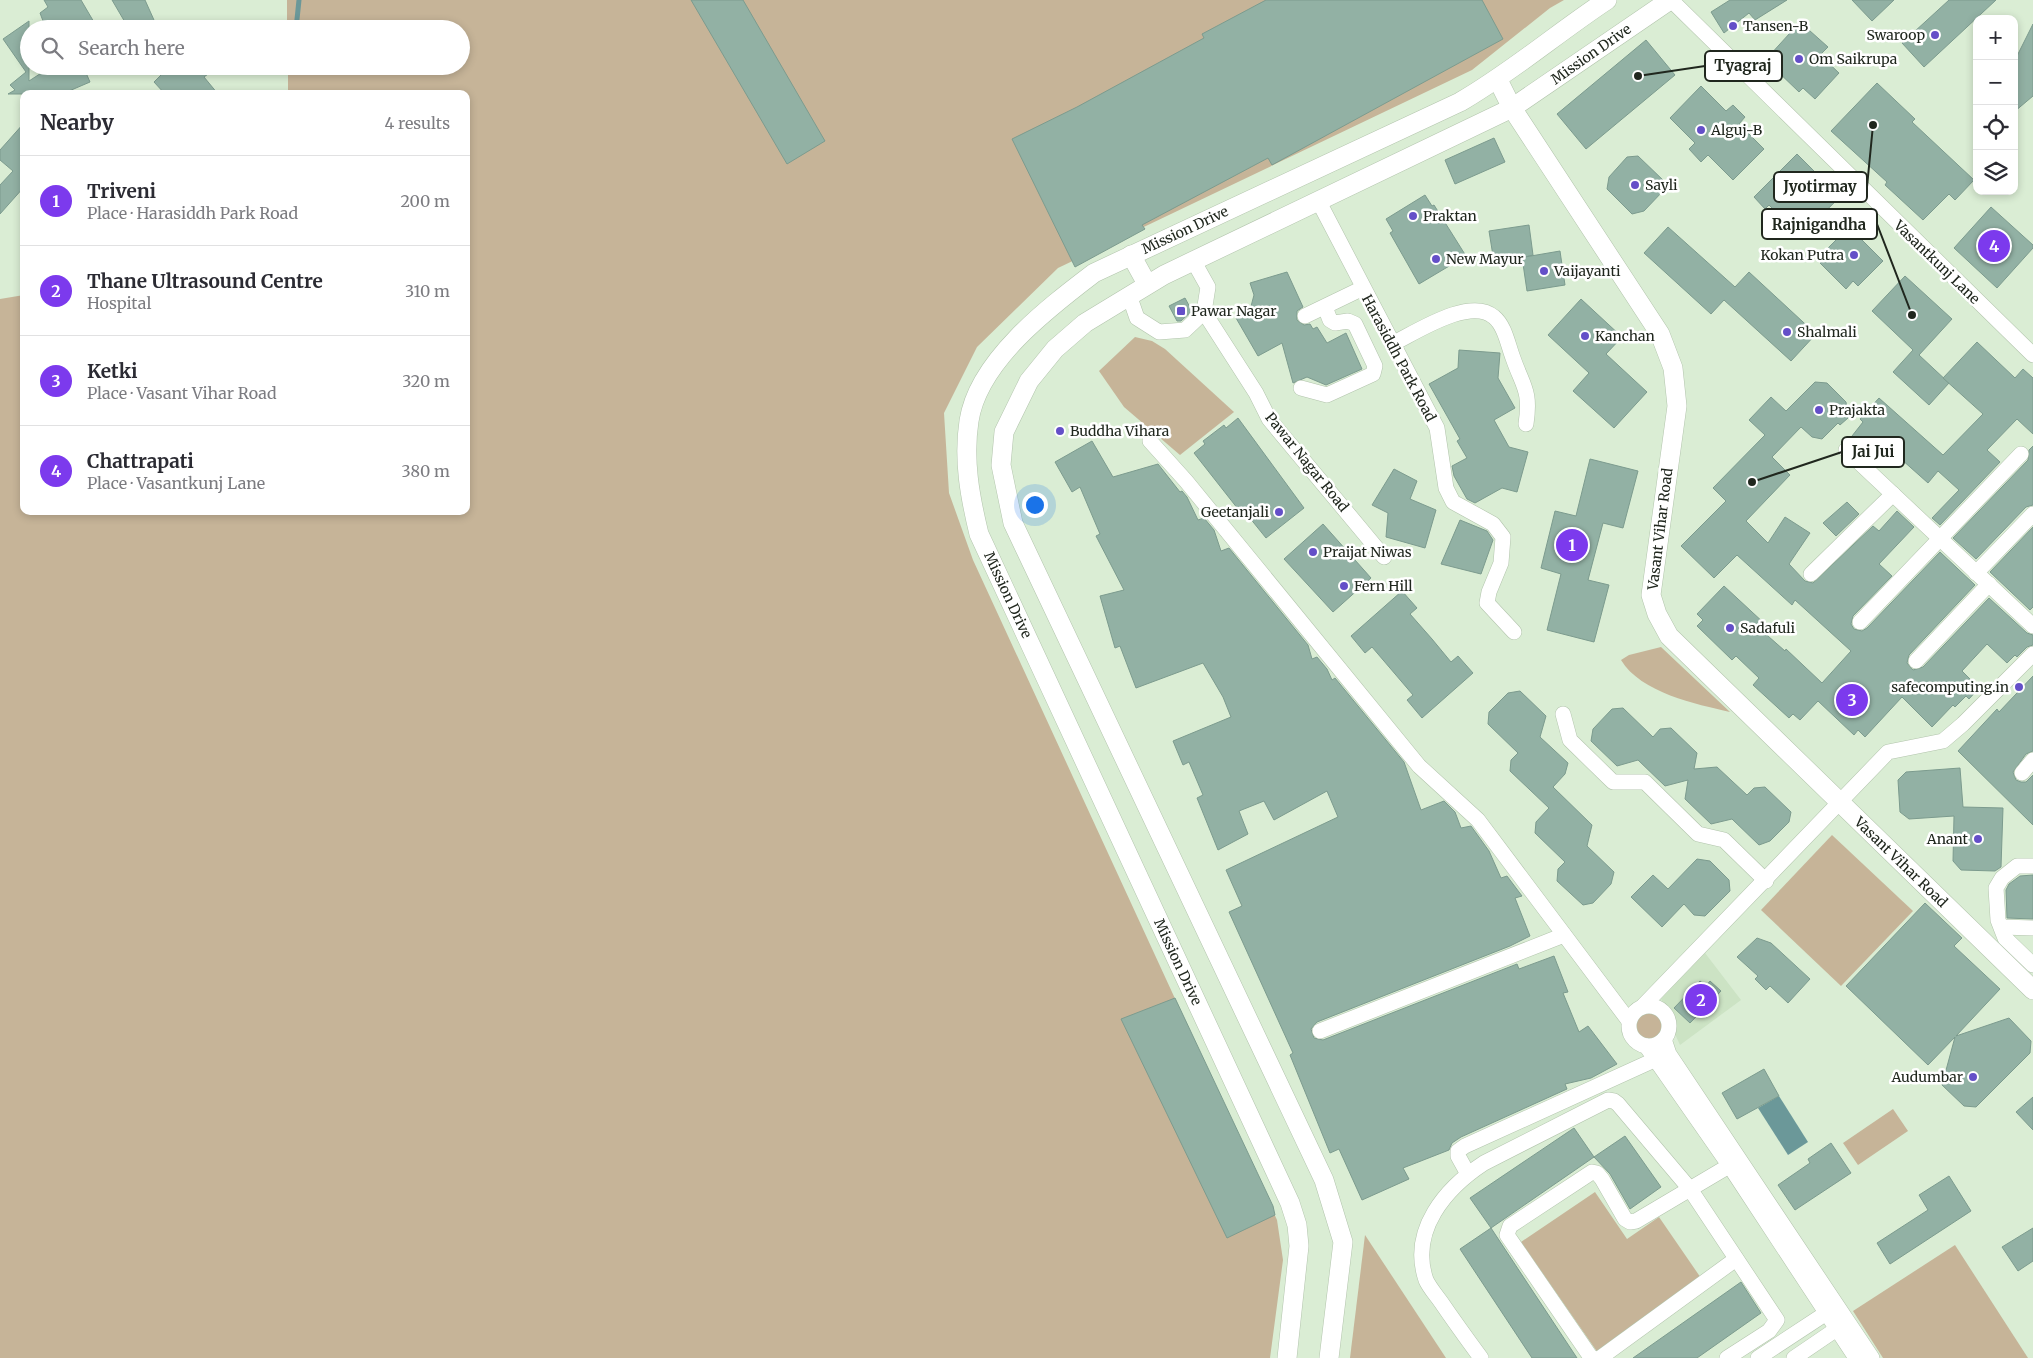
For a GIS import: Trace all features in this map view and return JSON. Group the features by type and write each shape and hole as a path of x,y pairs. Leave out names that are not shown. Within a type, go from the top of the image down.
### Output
{"street":[{"name":"Mission Drive","path":"1287,1358 1299,1246 1297,1225 1290,1203 980,534 969,493 966,452 969,420 979,388 1002,356 1059,299 1094,273 1131,254 1460,102 1498,80 1578,19 1607,0"},
{"name":"Mission Drive","path":"1330,1358 1344,1242 1324,1180 1013,524 1005,494 1001,464 1004,432 1029,381 1055,349 1085,323 1147,284 1512,108 1670,0"},
{"name":"Vasantkunj Lane","path":"1670,0 2033,354"},
{"path":"1498,80 1512,108"},
{"name":"Vasant Vihar Road","path":"1512,108 1660,334 1673,368 1676,406 1651,595 1657,614 1669,636 1838,802 2031,985"},
{"name":"Harasiddh Park Road","path":"1319,202 1437,428 1446,488 1453,502 1492,524 1503,537 1501,563 1489,592 1487,603 1514,632"},
{"path":"1131,254 1147,284"},
{"path":"1129,295 1137,318 1159,332 1185,330 1204,312 1208,287 1194,262"},
{"path":"1305,316 1363,288"},
{"path":"1301,388 1328,395 1372,374 1375,366 1355,324 1348,321 1335,323 1330,320 1326,306"},
{"path":"1392,344 1454,313 1481,310 1494,317 1504,333 1513,360 1524,382 1529,404 1526,424"},
{"name":"Pawar Nagar Road","path":"1204,312 1256,393 1269,419 1384,557"},
{"path":"1150,441 1186,481 1419,766 1478,820 1630,1021"},
{"path":"1846,450 1976,573 2030,618"},
{"path":"1860,622 2021,454"},
{"path":"1811,574 1893,494"},
{"path":"1976,573 2033,514"},
{"path":"1916,661 1989,584"},
{"path":"1856,1358 1842,1325 1832,1309 1662,1051 1634,1040 1629,1028 1630,1021 1636,1010 1642,1007 1766,881 1838,802 1888,752 1943,741 1963,724 2033,654"},
{"path":"1563,714 1570,740 1613,782 1645,782 1698,834 1724,840 1766,881"},
{"path":"2022,773 2033,760"},
{"path":"2033,866 2016,866 2002,878 1996,888 1998,920 2006,938 2033,965"},
{"path":"2002,927 2033,928"},
{"path":"1320,1031 1564,935"},
{"path":"1468,1174 1458,1156 1458,1151 1465,1146 1662,1051 1669,1027 1666,1015 1655,1007 1642,1007"},
{"path":"1481,1358 1426,1281 1423,1260 1424,1240 1429,1220 1439,1202 1468,1174 1484,1163 1601,1103 1614,1101 1690,1189 1777,1320 1769,1331 1727,1358"},
{"path":"1593,1358 1508,1235 1510,1226 1592,1172 1597,1173 1602,1179 1625,1219 1630,1222 1636,1221 1734,1162"},
{"path":"1600,1358 1736,1259"},
{"path":"1761,1357 1832,1309"},
{"path":"1794,1358 1842,1325"},
{"path":"1842,1325 1872,1358"}],"shaded area":[{"path":"287,0 1564,0 1550,8 1472,70 1058,268 977,347 944,413 949,493 973,560 1277,1220 1283,1260 1270,1358 0,1358 0,299 20,296 20,515 470,515 470,90 288,90 288,75 470,75 470,20 287,20"},
{"path":"1135,337 1152,341 1165,349 1234,412 1180,455 1124,407 1099,371"},
{"path":"1661,647 1730,712 1686,701 1655,689 1630,671 1621,660 1629,655"},
{"path":"1832,835 1913,911 1841,986 1761,910"},
{"path":"1705,953 1741,1000 1680,1045 1675,1034 1672,1017 1661,999"},
{"path":"1649,1013 1658,1017 1662,1026 1658,1035 1649,1039 1640,1035 1636,1026 1640,1017"},
{"path":"1893,1109 1908,1131 1858,1165 1843,1143"},
{"path":"1595,1192 1627,1239 1659,1217 1703,1281 1598,1353 1521,1242"},
{"path":"1365,1235 1446,1358 1350,1358"},
{"path":"1955,1245 2028,1358 1883,1358 1853,1311"}],"water":[{"path":"1779,1096 1808,1142 1788,1155 1758,1108"}],"building":[{"path":"44,0 81,0 93,20 43,20 40,13 48,7"},
{"path":"112,0 145,0 154,20 124,20"},
{"path":"691,0 743,0 825,141 787,164"},
{"path":"1266,0 1482,0 1503,39 1272,165 1268,158 1142,225 1145,229 1075,267 1012,139 1077,107 1204,38 1202,34"},
{"name":"Tansen-B","path":"1730,0 1787,0 1755,20 1749,13 1724,33 1711,12"},
{"path":"1852,0 1894,0 1872,21"},
{"name":"Swaroop","path":"1949,0 1996,0 1980,15 1973,15 1973,21 1924,67 1902,43"},
{"name":"Om Saikrupa","path":"1800,22 1828,47 1820,55 1839,73 1815,99 1803,88 1799,92 1773,67 1777,63 1769,56"},
{"path":"2033,24 2033,96 2018,109 2018,60 2018,54"},
{"path":"20,27 20,63 3,39"},
{"path":"1646,40 1675,75 1586,149 1557,114"},
{"path":"22,75 29,75 29,81 38,75 87,75 90,82 71,90 20,90 20,94 8,94 15,90 10,85"},
{"path":"161,75 207,75 204,77 215,90 161,90 154,82"},
{"path":"1877,83 1915,119 1912,122 1973,181 1955,200 1949,194 1923,220 1885,185 1887,182 1831,131"},
{"path":"1701,86 1726,111 1733,105 1745,117 1739,124 1764,149 1733,180 1708,155 1701,162 1689,149 1695,143 1670,118"},
{"path":"20,128 20,192 0,214 0,185 13,171 0,160 0,150"},
{"path":"1494,138 1505,162 1455,184 1445,160"},
{"path":"1797,154 1840,197 1800,236 1769,205 1765,209 1754,197"},
{"name":"Sayli","path":"1638,156 1664,181 1663,191 1644,211 1632,214 1607,189 1609,177 1627,157"},
{"path":"1425,195 1432,206 1434,205 1466,256 1419,284 1390,233 1393,231 1386,219"},
{"path":"1991,207 2033,245 2033,248 1997,288 1954,248"},
{"path":"1529,225 1533,255 1525,257 1560,251 1565,285 1527,291 1522,257 1494,262 1489,231"},
{"path":"1668,227 1735,287 1749,272 1816,334 1791,361 1724,300 1711,314 1644,253"},
{"name":"Kokan Putra","path":"1849,227 1883,261 1858,286 1853,281 1846,289 1820,263 1826,257 1822,254"},
{"path":"1287,272 1303,307 1297,311 1297,320 1304,325 1310,324 1313,329 1317,327 1327,343 1346,333 1362,369 1326,385 1307,377 1293,383 1282,343 1258,356 1236,318 1250,310 1254,295 1250,283"},
{"path":"1905,276 1952,319 1919,355 1949,383 1929,405 1893,372 1913,350 1872,311"},
{"name":"Pawar Nagar","path":"1185,298 1192,311 1181,321 1177,321 1169,306"},
{"path":"1581,299 1622,337 1606,354 1647,392 1614,428 1573,391 1589,373 1548,335"},
{"path":"1977,342 2015,378 2023,369 2033,378 2033,434 2017,419 1987,450 2000,462 1940,525 1932,518 1959,490 1938,471 1928,483 1883,443 1873,455 1852,436 1863,422 1860,419 1879,398 1943,455 1983,414 1943,378"},
{"path":"1459,350 1500,353 1498,378 1515,408 1494,420 1509,447 1528,452 1517,492 1502,488 1475,503 1467,499 1454,476 1452,466 1467,458 1457,441 1460,439 1429,384 1458,368"},
{"path":"1815,382 1827,383 1846,402 1848,418 1840,425 1838,423 1822,439 1812,437 1801,427 1772,457 1790,475 1746,521 1768,543 1785,517 1810,533 1789,564 1805,581 1813,583 1873,526 1879,531 1897,511 1914,527 1879,564 1892,576 1853,616 1851,624 1854,629 1862,631 1867,628 1940,552 1975,585 1909,655 1907,663 1913,670 1923,667 1989,598 2027,633 2033,635 2033,645 2027,647 2017,657 2015,655 2007,663 1987,644 1962,671 1979,688 1969,699 1966,696 1955,707 1953,705 1932,727 1902,697 1865,737 1858,730 1854,735 1818,701 1800,720 1793,714 1789,718 1753,685 1759,678 1736,656 1732,660 1697,626 1703,620 1697,614 1724,586 1765,624 1760,629 1785,651 1786,649 1822,683 1851,651 1795,600 1792,605 1737,555 1714,578 1681,546 1726,501 1713,488 1765,435 1749,420 1771,397 1786,411"},
{"path":"1238,418 1304,508 1266,538 1241,507 1238,509 1194,453 1205,444 1203,441 1224,425 1226,428"},
{"path":"1092,441 1113,477 1158,464 1180,492 1182,491 1187,497 1198,520 1204,518 1214,530 1221,551 1229,548 1308,645 1312,659 1317,657 1327,669 1332,680 1335,678 1404,762 1421,810 1444,801 1455,812 1461,828 1471,826 1489,851 1501,878 1507,876 1522,896 1515,898 1530,936 1510,946 1317,1022 1311,1029 1314,1038 1323,1040 1517,964 1519,969 1554,956 1568,992 1563,993 1579,1032 1588,1026 1617,1064 1591,1078 1565,1084 1567,1089 1461,1137 1452,1143 1449,1150 1403,1168 1409,1179 1362,1200 1339,1149 1330,1153 1290,1055 1293,1053 1229,912 1242,906 1226,870 1338,817 1327,791 1274,820 1264,801 1239,811 1248,834 1218,850 1197,798 1203,795 1189,762 1183,765 1173,741 1231,717 1223,697 1203,663 1136,688 1120,646 1115,648 1100,596 1124,590 1096,536 1100,534 1080,487 1072,492 1055,462"},
{"path":"2033,446 2033,505 2026,507 1976,559 1953,538 2028,460 2029,450"},
{"path":"1590,459 1638,471 1623,528 1603,523 1588,580 1609,585 1594,642 1547,630 1561,574 1541,568 1555,511 1576,516"},
{"path":"1394,469 1417,481 1410,499 1436,510 1425,548 1386,537 1388,513 1372,505"},
{"path":"1847,502 1859,514 1836,536 1823,523"},
{"path":"1460,520 1487,531 1493,540 1481,574 1441,564"},
{"path":"1323,524 1371,578 1333,612 1284,559"},
{"path":"2033,527 2033,607 2030,610 1990,572"},
{"path":"1402,591 1417,608 1410,614 1451,662 1458,656 1473,673 1422,718 1407,700 1413,695 1372,647 1365,653 1351,636"},
{"path":"2033,676 2033,751 2026,754 2013,772 2016,780 2021,782 2026,782 2033,775 2033,825 1958,751 1997,709 1999,712"},
{"path":"1520,691 1546,716 1540,737 1568,763 1565,774 1553,787 1592,825 1587,846 1614,872 1611,884 1593,903 1583,905 1557,881 1558,869 1565,862 1535,833 1536,822 1549,808 1510,771 1511,760 1518,753 1488,724 1489,712 1508,693"},
{"path":"1623,708 1653,737 1660,729 1671,728 1697,753 1694,769 1717,767 1747,795 1754,788 1765,787 1791,812 1789,822 1770,841 1759,845 1732,819 1711,824 1685,799 1688,780 1665,786 1638,760 1617,766 1591,741 1593,729 1612,709"},
{"path":"1960,768 1963,807 2003,808 2001,867 1995,871 1961,870 1953,861 1954,816 1909,819 1900,812 1898,780 1906,772"},
{"path":"1697,859 1710,861 1729,880 1730,891 1705,916 1694,915 1684,904 1662,927 1631,897 1653,875 1668,889"},
{"path":"2033,875 2033,919 2007,918 2006,890 2009,884 2020,876"},
{"path":"1925,903 1962,938 1954,946 2000,989 1956,1036 2009,1018 2031,1041 2030,1053 1976,1107 1964,1106 1942,1085 1955,1037 1928,1065 1846,986"},
{"path":"1757,938 1771,943 1810,979 1788,1003 1770,986 1766,990 1755,979 1758,976 1737,957"},
{"path":"1700,981 1706,986 1710,981 1721,991 1690,1023 1674,1008"},
{"path":"1175,998 1273,1206 1275,1215 1227,1238 1121,1019"},
{"path":"1764,1069 1779,1096 1737,1119 1722,1093"},
{"path":"2033,1097 2033,1130 2016,1112"},
{"path":"1574,1128 1594,1157 1491,1228 1470,1198"},
{"path":"1625,1136 1661,1187 1630,1209 1610,1174 1594,1157"},
{"path":"1831,1143 1851,1173 1795,1210 1778,1185 1810,1163 1808,1159"},
{"path":"1949,1176 1971,1211 1890,1264 1877,1243 1928,1210 1919,1195"},
{"path":"1491,1228 1577,1358 1532,1358 1460,1249"},
{"path":"2033,1228 2033,1261 2018,1271 2002,1247"},
{"path":"1741,1282 1761,1313 1697,1358 1633,1358"}],"waterway":[{"path":"297,20 299,0"}],"place":[{"name":"Tansen-B","path":"1733,26"},
{"name":"Swaroop","path":"1935,35"},
{"name":"Om Saikrupa","path":"1799,59"},
{"name":"Tyagraj","path":"1638,76"},
{"name":"Jyotirmay","path":"1873,125"},
{"name":"Alguj-B","path":"1701,130"},
{"name":"Sayli","path":"1635,185"},
{"name":"Praktan","path":"1413,216"},
{"name":"Chattrapati","path":"1994,246"},
{"name":"Kokan Putra","path":"1854,255"},
{"name":"New Mayur","path":"1436,259"},
{"name":"Vaijayanti","path":"1544,271"},
{"name":"Pawar Nagar","path":"1181,311"},
{"name":"Rajnigandha","path":"1912,315"},
{"name":"Shalmali","path":"1787,332"},
{"name":"Kanchan","path":"1585,336"},
{"name":"Prajakta","path":"1819,410"},
{"name":"Buddha Vihara","path":"1060,431"},
{"name":"Jai Jui","path":"1752,482"},
{"name":"Geetanjali","path":"1279,512"},
{"name":"Triveni","path":"1572,545"},
{"name":"Praijat Niwas","path":"1313,552"},
{"name":"Fern Hill","path":"1344,586"},
{"name":"Sadafuli","path":"1730,628"},
{"name":"safecomputing.in","path":"2019,687"},
{"name":"Ketki","path":"1852,700"},
{"name":"Anant","path":"1978,839"},
{"name":"Thane Ultrasound Centre","path":"1701,1000"},
{"name":"Audumbar","path":"1973,1077"}]}
